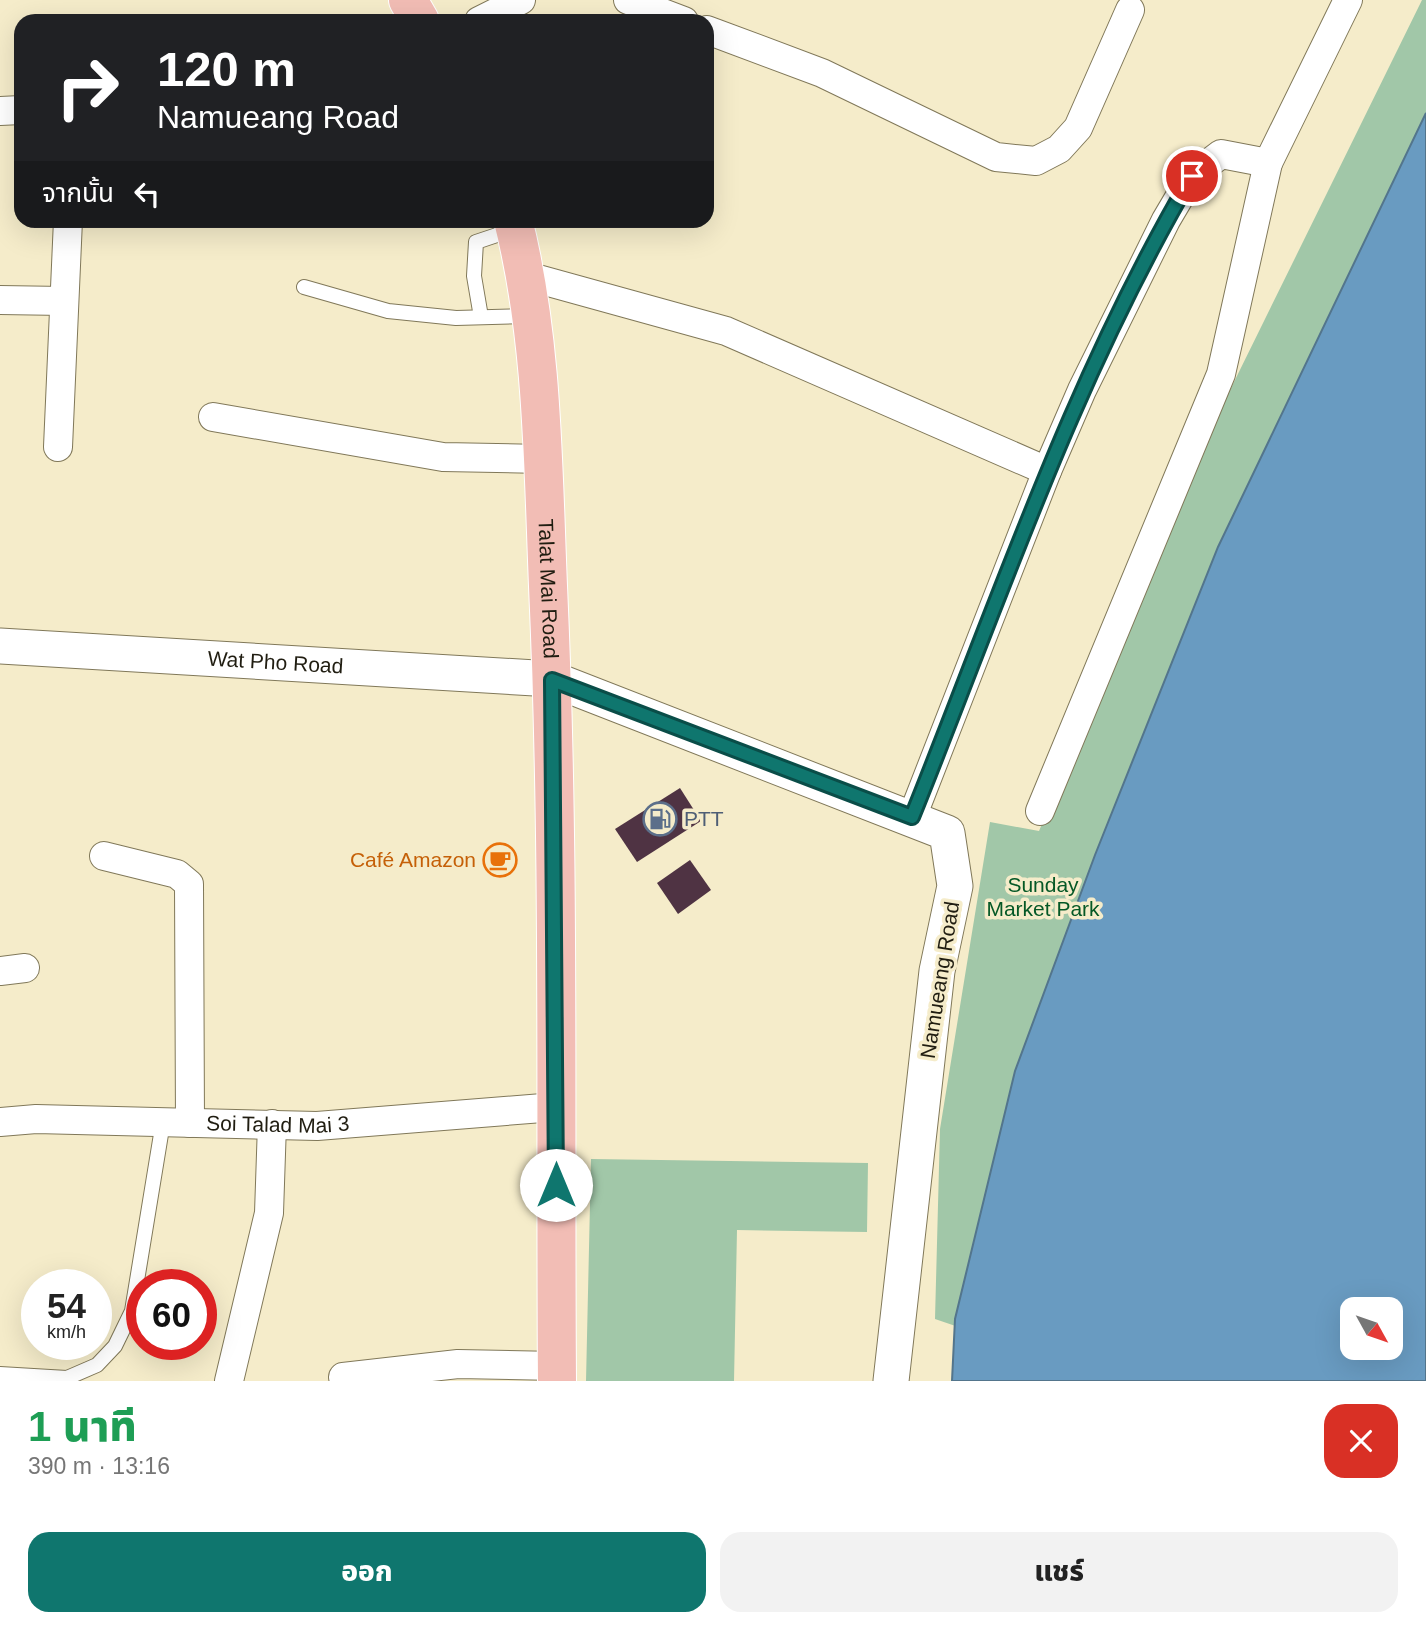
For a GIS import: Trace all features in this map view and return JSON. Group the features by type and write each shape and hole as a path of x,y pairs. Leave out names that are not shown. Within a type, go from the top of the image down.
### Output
{"main road":[{"name":"Talat Mai Road","path":"515,228 527,275 542,459 552,680 557,1373"}],"street":[{"path":"493,14 521,0"},
{"path":"628,0 665,14"},
{"path":"1040,811 1221,374 1268,163 1348,0"},
{"path":"714,33 822,73 996,157 1036,161 1059,149 1078,128 1130,10"},
{"path":"912,817 1047,471 1127,299 1192,176 1221,154 1268,163"},
{"path":"58,447 68,228"},
{"path":"527,275 726,331 1047,471"},
{"path":"0,300 64,301"},
{"path":"213,417 443,457 542,459"},
{"name":"Wat Pho Road","path":"0,646 552,680"},
{"name":"Namueang Road","path":"552,680 912,817 947,833 955,886 937,971 891,1381"},
{"path":"104,856 177,874 189,884 177,1122"},
{"name":"Soi Talad Mai 3","path":"0,1122 36,1119 317,1126 555,1107"},
{"path":"229,1381 269,1213 272,1124"},
{"path":"343,1377 458,1364 557,1373"}],"lane":[{"path":"481,317 474,276 476,242 507,228"},
{"path":"304,287 388,311 456,318 530,316"},
{"path":"0,1374 67,1378 97,1365 115,1346 132,1311 177,1122"}],"green space":[{"name":"Sunday Market Park","path":"1422,0 1426,0 1426,180 976,1333 935,1319 940,1129 990,822 1039,831 1203,445"},
{"path":"591,1159 868,1163 867,1232 737,1230 734,1381 586,1381"}],"water":[{"path":"1426,113 1426,1381 952,1381 955,1319 1015,1071 1095,855 1218,547"}],"building":[{"path":"680,788 701,821 637,862 615,829"},
{"path":"690,860 711,890 678,914 657,883"}],"place":[{"name":"PTT","path":"660,819"},
{"name":"Café Amazon","path":"500,860"}],"route":[{"path":"556,1185 552,680 912,817 1047,471 1082,390 1166,220 1192,176"}]}
